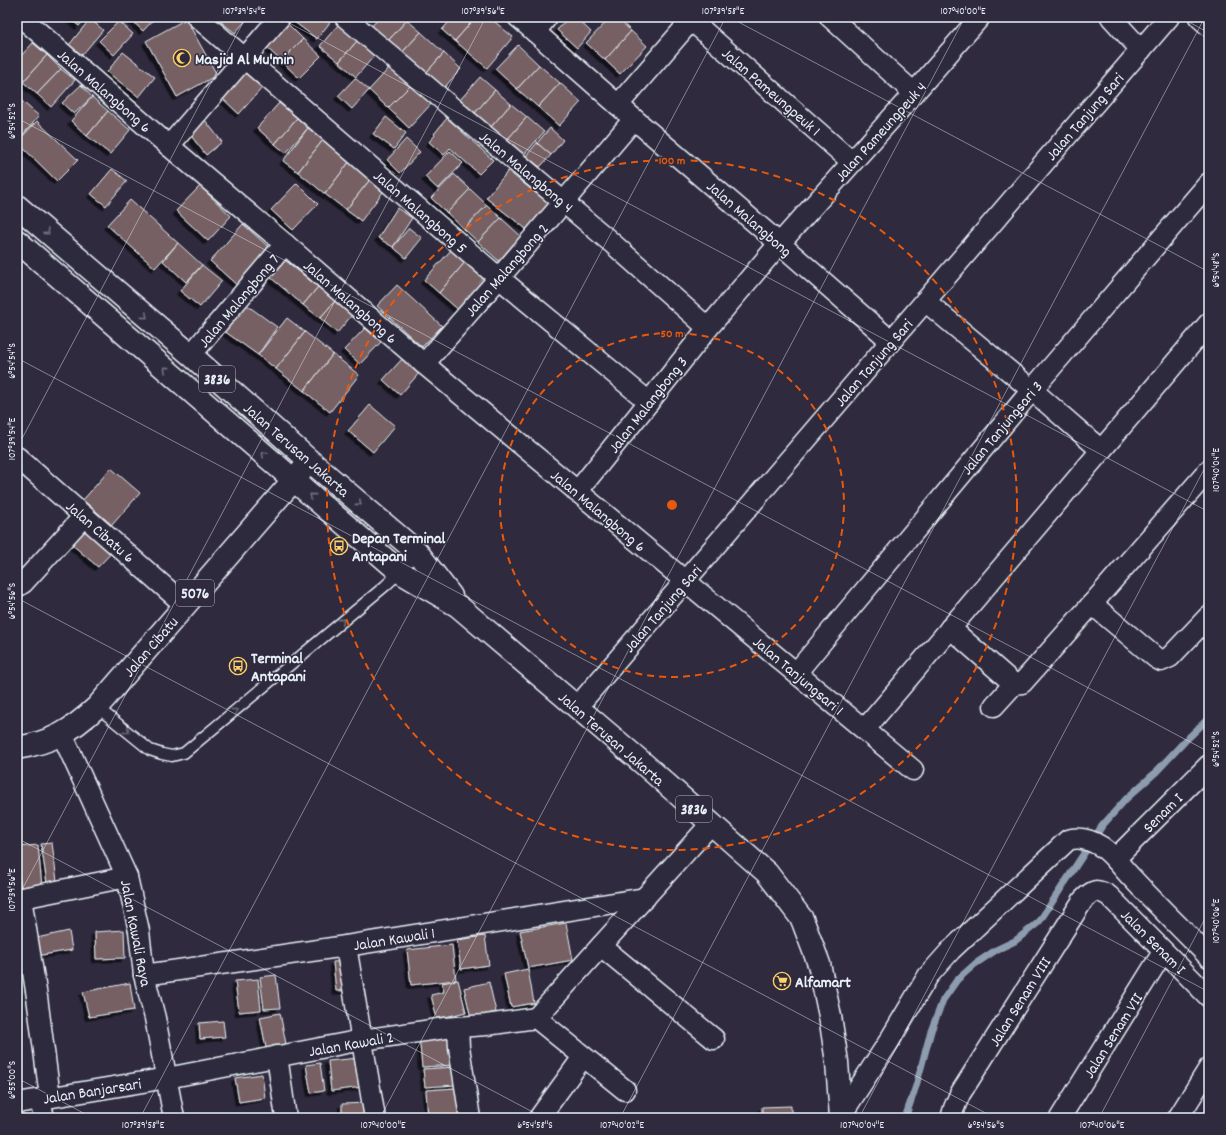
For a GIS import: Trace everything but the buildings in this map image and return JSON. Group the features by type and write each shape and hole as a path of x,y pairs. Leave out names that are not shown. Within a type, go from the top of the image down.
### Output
{"main road":[{"name":"Jalan Terusan Jakarta","path":"17,206 417,552 458,606"},
{"name":"Jalan Terusan Jakarta","path":"17,241 400,572 458,606 577,707 767,873 802,919 819,964 830,1016 837,1062 840,1117"},
{"path":"81,296 99,276"},
{"name":"Jalan Cibatu","path":"17,748 35,745 62,734 80,722 97,707 310,461"}],"street":[{"name":"Jalan Malangbong 6","path":"21,17 424,364 686,581"},
{"name":"Jalan Malangbong 5","path":"197,17 499,278 649,402"},
{"path":"169,146 280,17"},
{"name":"Jalan Malangbong 4","path":"345,17 652,278 708,328"},
{"name":"Jalan Malangbong","path":"518,17 541,24 618,105 891,341"},
{"name":"Jalan Pameungpeuk 4","path":"779,243 980,17"},
{"path":"1111,17 1141,50"},
{"name":"Jalan Tanjung Sari","path":"577,707 1169,17"},
{"path":"1199,17 1209,26"},
{"path":"618,105 693,19"},
{"name":"Jalan Pameungpeuk 1","path":"693,19 852,162"},
{"path":"836,19 914,93"},
{"name":"Jalan Malangbong 2","path":"424,364 634,119"},
{"name":"Jalan Tanjungsari 3","path":"796,673 1032,390 1209,183"},
{"name":"Jalan Malangbong 3","path":"577,492 708,328 779,243"},
{"name":"Jalan Malangbong 7","path":"191,356 285,244"},
{"path":"925,301 1032,390 1101,450"},
{"path":"865,729 1209,323"},
{"name":"Jalan Cibatu 6","path":"17,457 185,605"},
{"path":"950,628 1014,684 1022,684 1209,470"},
{"path":"17,587 23,583 84,516"},
{"name":"Jalan Tanjungsari 1","path":"686,581 913,770"},
{"path":"1092,604 1161,661 1170,657 1209,616"},
{"path":"994,706 1014,684"},
{"name":"Jalan Kawali Raya","path":"62,734 127,877 139,931 144,975 155,1018 174,1118"},
{"name":"Senam I","path":"1109,853 1209,765"},
{"path":"625,1090 536,1018 711,824"},
{"path":"840,1117 888,1043 928,976 951,950 1068,840 1083,838 1109,853 1209,957"},
{"path":"44,1118 45,1098 37,997 26,985 19,898 127,877"},
{"name":"Jalan Senam I","path":"1096,891 1102,892 1109,896 1209,997"},
{"name":"Jalan Senam VIII","path":"952,1118 954,1108 960,1094 1002,1027 1083,900 1090,893 1096,891"},
{"name":"Jalan Kawali 1","path":"144,975 346,946 645,898"},
{"path":"346,946 375,1118"},
{"path":"601,946 714,1039"},
{"name":"Jalan Senam VII","path":"1060,1118 1163,952"},
{"name":"Jalan Kawali 2","path":"167,1078 362,1040 446,1028 486,1025 536,1018"},
{"path":"458,1027 470,1118"},
{"path":"276,1056 286,1118"},
{"path":"539,1118 583,1057"},
{"path":"1178,1118 1209,1068"},
{"name":"Jalan Banjarsari","path":"17,1103 167,1078"}],"lane":[{"path":"97,707 150,750 172,756 184,753 385,586 400,572 417,552"}],"waterway":[{"path":"905,1118 916,1086 931,1031 943,1000 957,980 975,964 996,950 1015,941 1039,922 1102,826 1126,799 1155,773 1209,718"}],"place":[{"name":"Masjid Al Mu'min","path":"182,58"},
{"name":"Depan Terminal Antapani","path":"339,546"},
{"name":"Terminal Antapani","path":"238,666"},
{"name":"Alfamart","path":"782,981"}]}
